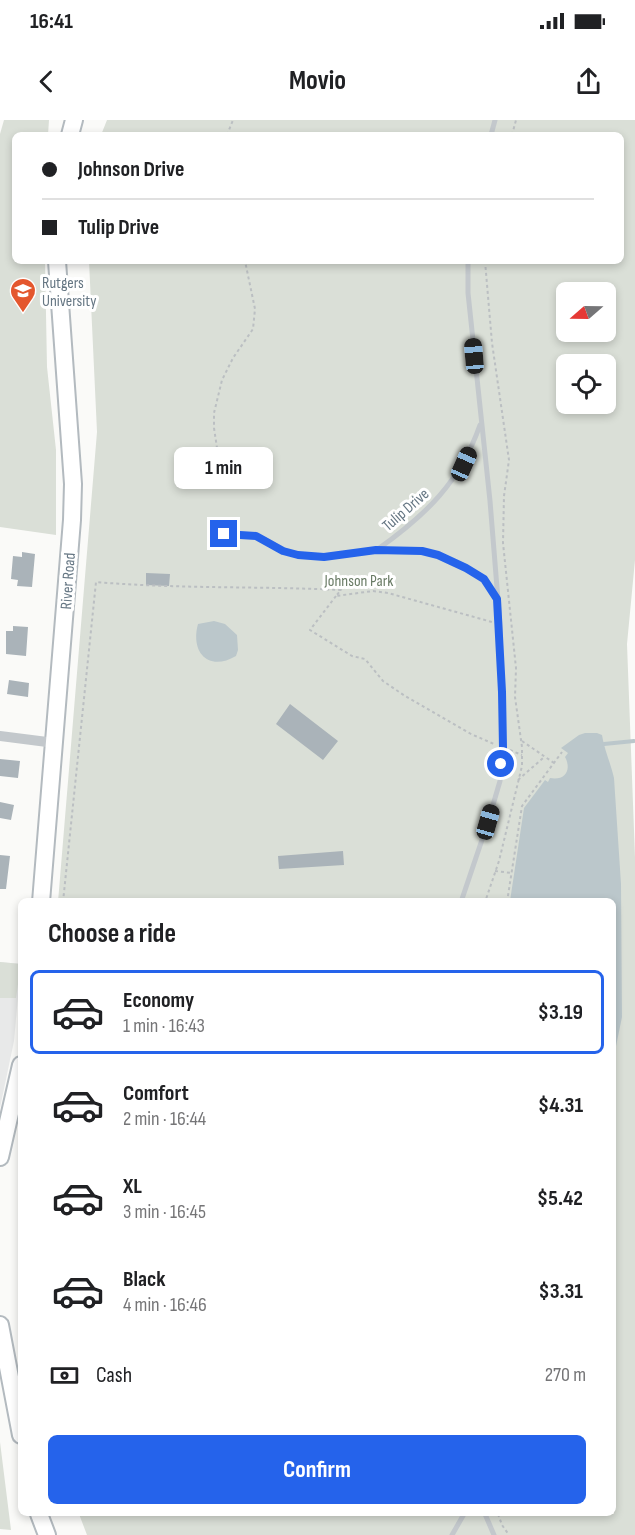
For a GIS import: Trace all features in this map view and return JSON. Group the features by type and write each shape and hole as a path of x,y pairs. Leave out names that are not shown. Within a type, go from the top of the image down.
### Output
{"street":[{"name":"River Road","path":"41,898 73,484 57,264"},
{"path":"0,736 55,742"},
{"path":"0,1156 18,1078"},
{"path":"0,1325 18,1419"},
{"path":"37,1516 39,1535"},
{"path":"38,1516 46,1535"}],"lane":[{"path":"462,898 500,781 503,748 500,625 490,501 468,293 468,264"},
{"name":"Tulip Drive","path":"376,550 404,531 447,490 464,464 481,422"},
{"name":"Tulip Drive","path":"224,534 256,536 283,551 298,555 324,557 376,550 408,550 438,555 484,579 497,599"},
{"path":"452,1535 463,1516"},
{"path":"486,1516 494,1535"}],"path":[{"path":"210,483 218,470 214,412 222,380 233,358 253,329 255,309 246,264"},
{"path":"200,483 198,468 201,459 218,451"},
{"path":"63,898 96,582 143,586 283,587 341,590 310,630 352,656 365,659 383,681 405,696 471,734 497,745"},
{"path":"336,596 373,591 388,592 511,630"},
{"path":"521,741 554,763"},
{"path":"510,750 522,755"},
{"path":"508,898 522,806 562,752"},
{"path":"518,780 543,757"},
{"path":"495,871 511,873"},
{"path":"499,1516 509,1535"}],"shaded area":[{"path":"214,621 225,624 237,635 236,656 218,662 210,661 199,651 196,634 198,624"},
{"path":"597,733 602,735 614,778 621,884 622,1017 616,1046 616,898 510,898 524,808 545,780 548,782 550,778 560,778 566,774 568,766 565,757 568,753 561,748 579,735"},
{"path":"0,962 18,964 18,997 14,1041 0,1108"}],"green space":[{"name":"Rutgers University","path":"4,120 49,120 48,132 12,132 12,264 45,264 47,367 56,450 56,535 0,527 0,134"},
{"name":"Johnson Park","path":"107,120 635,120 635,560 627,644 635,857 635,1535 87,1535 80,1516 616,1516 616,898 58,898 97,432 89,264 624,264 624,132 102,132"},
{"path":"0,962 18,964 16,998 0,998"},
{"path":"0,1442 11,1530 0,1529"}],"building":[{"path":"22,552 35,554 32,587 17,586 18,580 11,579 13,556 22,557"},
{"path":"146,573 170,574 169,586 146,585"},
{"path":"13,626 28,627 26,656 6,654 6,631 13,631"},
{"path":"9,680 29,683 28,697 7,694"},
{"path":"290,704 338,741 323,760 276,724"},
{"path":"0,759 20,761 18,778 0,776"},
{"path":"0,802 14,805 11,820 0,818"},
{"path":"343,851 344,865 279,869 278,856"},
{"path":"0,855 10,856 6,889 0,889"}],"waterway":[{"path":"604,744 634,741"}],"place":[{"name":"Rutgers University","path":"23,314"}],"route":[{"path":"224,534 256,536 283,551 298,555 324,557 376,550 422,551 438,555 484,579 497,599 502,692 501,764"}]}
